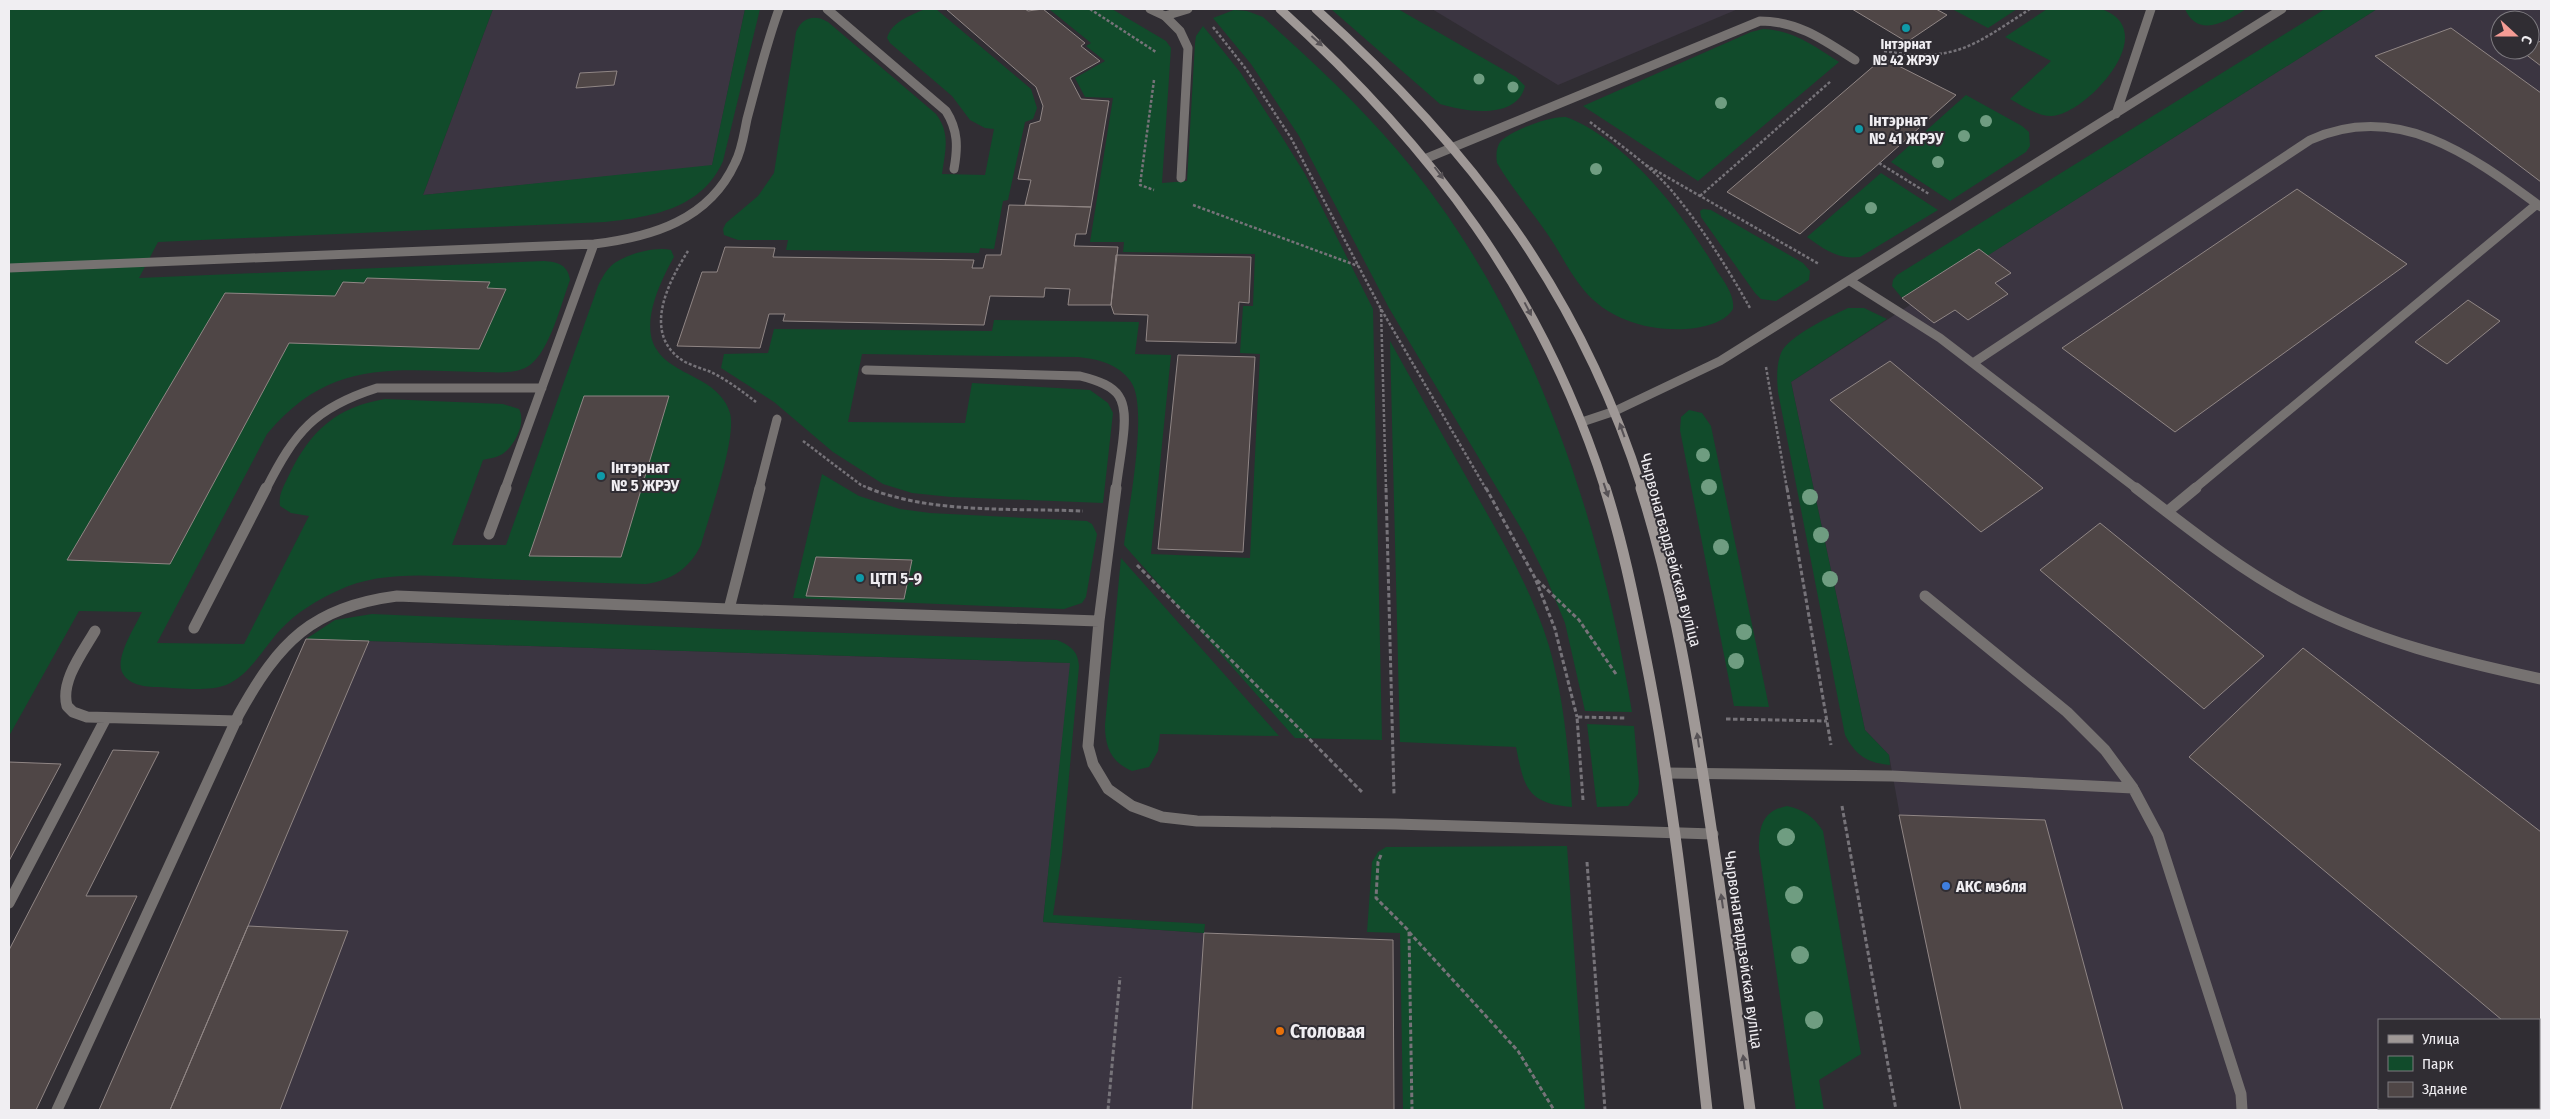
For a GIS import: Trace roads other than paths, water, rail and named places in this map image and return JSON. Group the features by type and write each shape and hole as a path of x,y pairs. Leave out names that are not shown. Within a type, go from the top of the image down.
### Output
{"main road":[{"path":"1280,9 1326,49 1427,158 1478,226 1518,291 1552,354 1582,422 1608,498 1627,568 1657,718 1676,834 1708,1110"},
{"name":"Чырвонагвардзейская вуліца","path":"1316,9 1412,102 1487,188 1525,242 1582,341 1615,411 1642,487 1682,646 1713,834 1750,1110"}],"street":[{"path":"9,268 594,244 629,241 655,234 678,224 698,212 728,179 736,162 770,33 780,9"},
{"path":"827,9 946,111 957,130 958,143 954,169"},
{"path":"1150,9 1164,16 1180,31 1188,48 1181,178"},
{"path":"1164,16 1188,9"},
{"path":"2116,114 2151,9"},
{"path":"1582,422 1615,411 1720,361 2282,9"},
{"path":"1427,158 1760,21 1775,20 1802,26 1856,60"},
{"path":"1973,363 2310,140 2340,128 2372,126 2401,129 2444,141 2477,160 2539,206 2167,512"},
{"path":"489,534 594,244"},
{"path":"1850,281 1940,338 2222,554 2306,604 2376,636 2464,663 2541,678"},
{"path":"866,370 1080,376 1098,380 1114,388 1122,400 1126,414 1099,621 1088,746 1093,764 1108,790 1132,806 1162,818 1197,821 1394,824 1713,834"},
{"path":"194,628 282,458 310,420 331,405 353,395 384,387 542,388"},
{"path":"728,609 777,419"},
{"path":"57,1110 237,720 262,674 282,648 314,621 334,610 356,602 397,596 1099,621"},
{"path":"1925,596 2067,712 2105,750 2133,788 2158,835 2173,878 2241,1094 2242,1110"},
{"path":"95,631 65,690 66,704 74,713 87,718 237,720"},
{"path":"9,903 106,718"},
{"path":"1666,774 1836,775 2133,788"}],"place":[{"name":"Інтэрнат № 42 ЖРЭУ","path":"1906,28"},
{"name":"Інтэрнат № 41 ЖРЭУ","path":"1859,129"},
{"name":"Інтэрнат № 5 ЖРЭУ","path":"601,476"},
{"name":"ЦТП 5-9","path":"860,578"},
{"name":"АКС мэбля","path":"1946,886"},
{"name":"Столовая","path":"1280,1031"}]}
